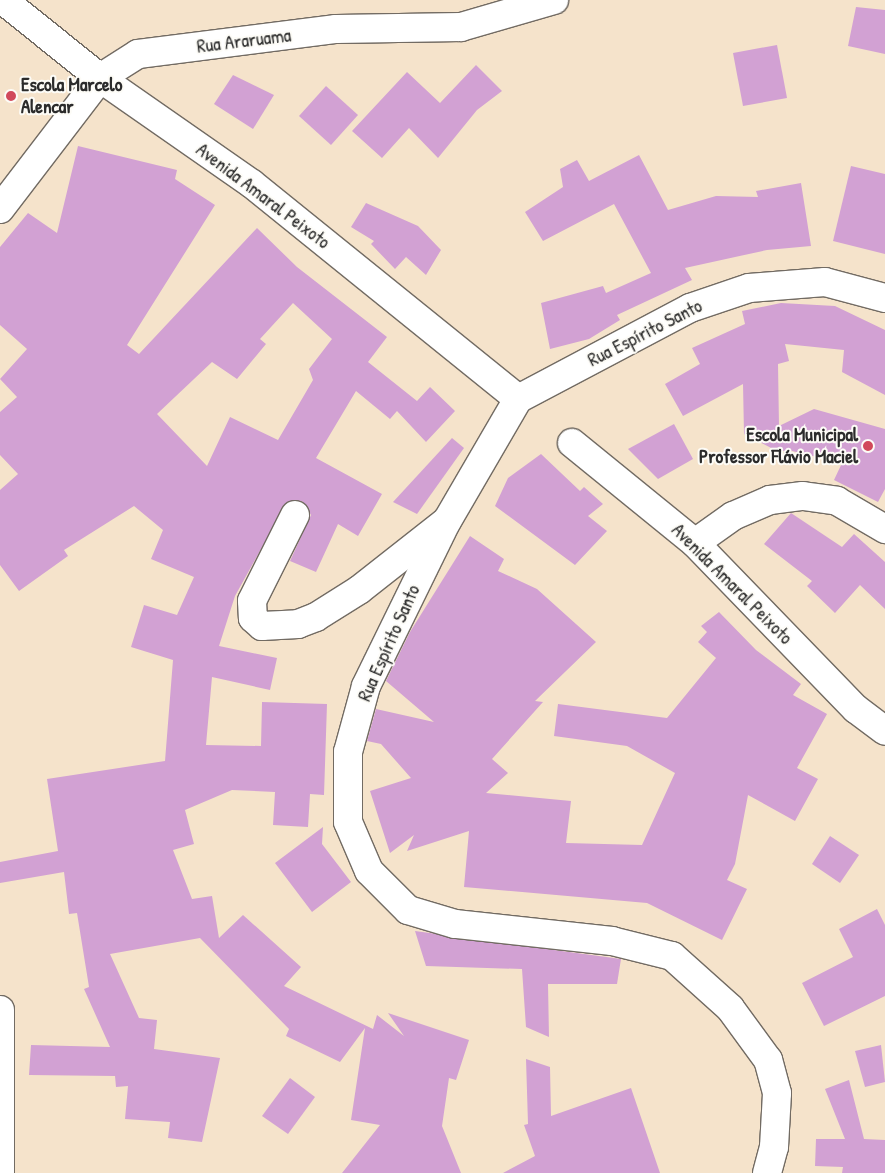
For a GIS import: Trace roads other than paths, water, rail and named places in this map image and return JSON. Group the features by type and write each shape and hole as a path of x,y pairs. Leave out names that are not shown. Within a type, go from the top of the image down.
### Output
{"street":[{"name":"Avenida Amaral Peixoto","path":"3,0 100,78 252,184 518,399"},
{"name":"Rua Araruama","path":"0,209 100,78 138,54 336,29 461,27 554,0"},
{"name":"Rua Espírito Santo","path":"767,1173 776,1122 776,1093 768,1060 730,1008 672,956 612,941 456,924 408,910 369,871 348,822 348,752 366,686 447,521 518,399 690,308 749,288 825,282 885,298"},
{"name":"Avenida Amaral Peixoto","path":"572,443 695,543 856,709 885,731"},
{"path":"695,543 733,516 770,500 802,496 836,502 885,529"},
{"path":"295,514 252,601 253,618 262,626 298,624 316,617 359,590 447,521"},
{"path":"0,1010 0,1173"}],"place":[{"name":"Escola Marcelo Alencar","path":"11,96"},
{"name":"Escola Municipal Professor Flávio Maciel","path":"868,446"}]}
